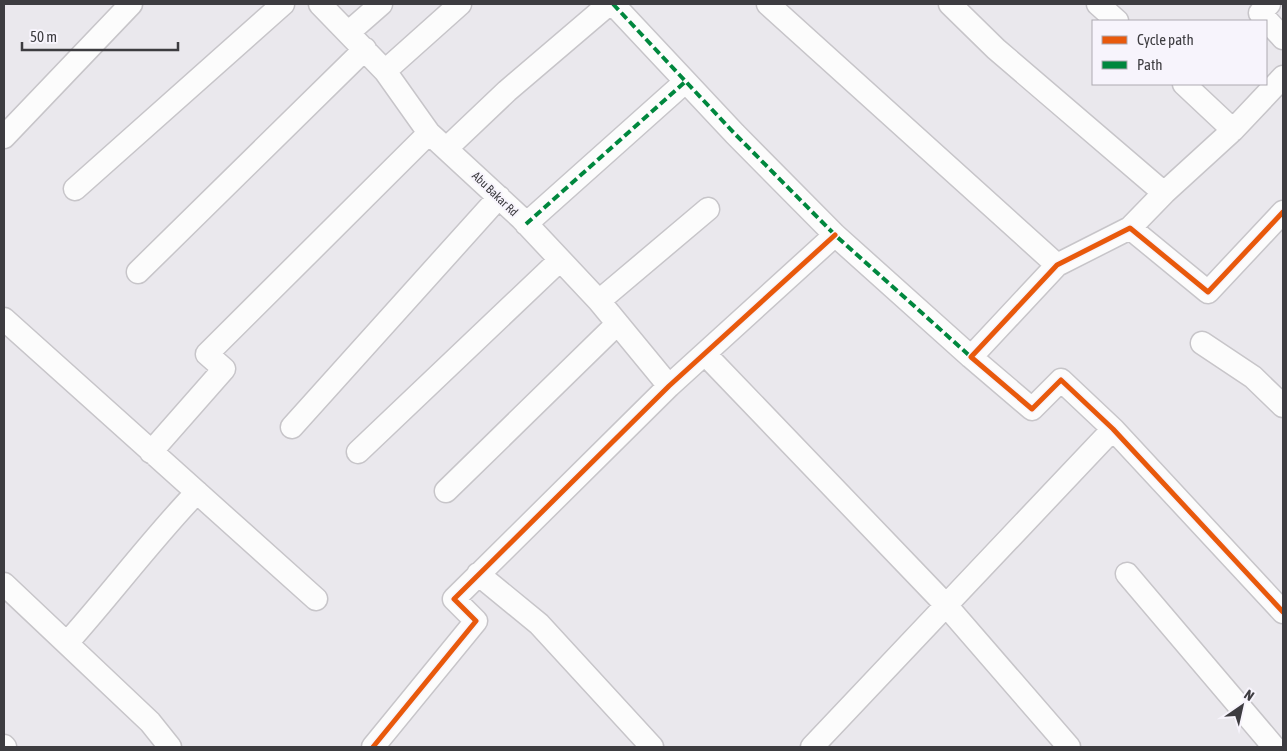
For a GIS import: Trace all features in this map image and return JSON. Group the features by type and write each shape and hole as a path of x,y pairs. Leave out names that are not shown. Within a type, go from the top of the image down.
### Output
{"street":[{"path":"4,137 130,4"},
{"path":"75,189 283,4"},
{"name":"Abu Bakar Rd","path":"322,4 385,71 429,133 526,224 599,301 616,325 669,386"},
{"path":"349,32 381,4"},
{"path":"385,71 460,4"},
{"path":"447,148 506,91 609,4"},
{"path":"613,4 685,82 835,235 971,357 1032,408 1061,380 1113,429 1283,612"},
{"path":"768,4 1057,265"},
{"path":"950,4 996,49 1164,193"},
{"path":"1098,4 1116,20"},
{"path":"1260,7 1283,38"},
{"path":"138,272 365,49"},
{"path":"971,357 1057,265 1130,228 1164,193 1233,130 1283,77"},
{"path":"526,224 685,82"},
{"path":"1185,85 1233,130"},
{"path":"151,452 224,369 206,354 429,133"},
{"path":"292,428 499,197"},
{"path":"599,301 708,209"},
{"path":"1130,228 1208,292 1283,212"},
{"path":"373,747 476,621 454,599 669,386 835,235"},
{"path":"358,452 560,260"},
{"path":"4,319 316,599"},
{"path":"446,492 616,325"},
{"path":"1202,343 1253,377 1283,406"},
{"path":"705,354 945,604 1069,747"},
{"path":"812,747 945,604 1113,429"},
{"path":"67,643 117,587 163,527 197,492"},
{"path":"478,574 539,624 652,747"},
{"path":"1127,574 1274,747"},
{"path":"4,584 150,722 170,747"}],"marked path":[{"path":"613,4 735,134 835,235 971,357"},
{"path":"526,224 685,82"}],"cycle path":[{"path":"1283,212 1208,292 1130,228 1057,265 971,357 1032,409 1061,380 1113,429 1283,612"},
{"path":"373,747 476,621 454,599 669,386 835,235"}]}
